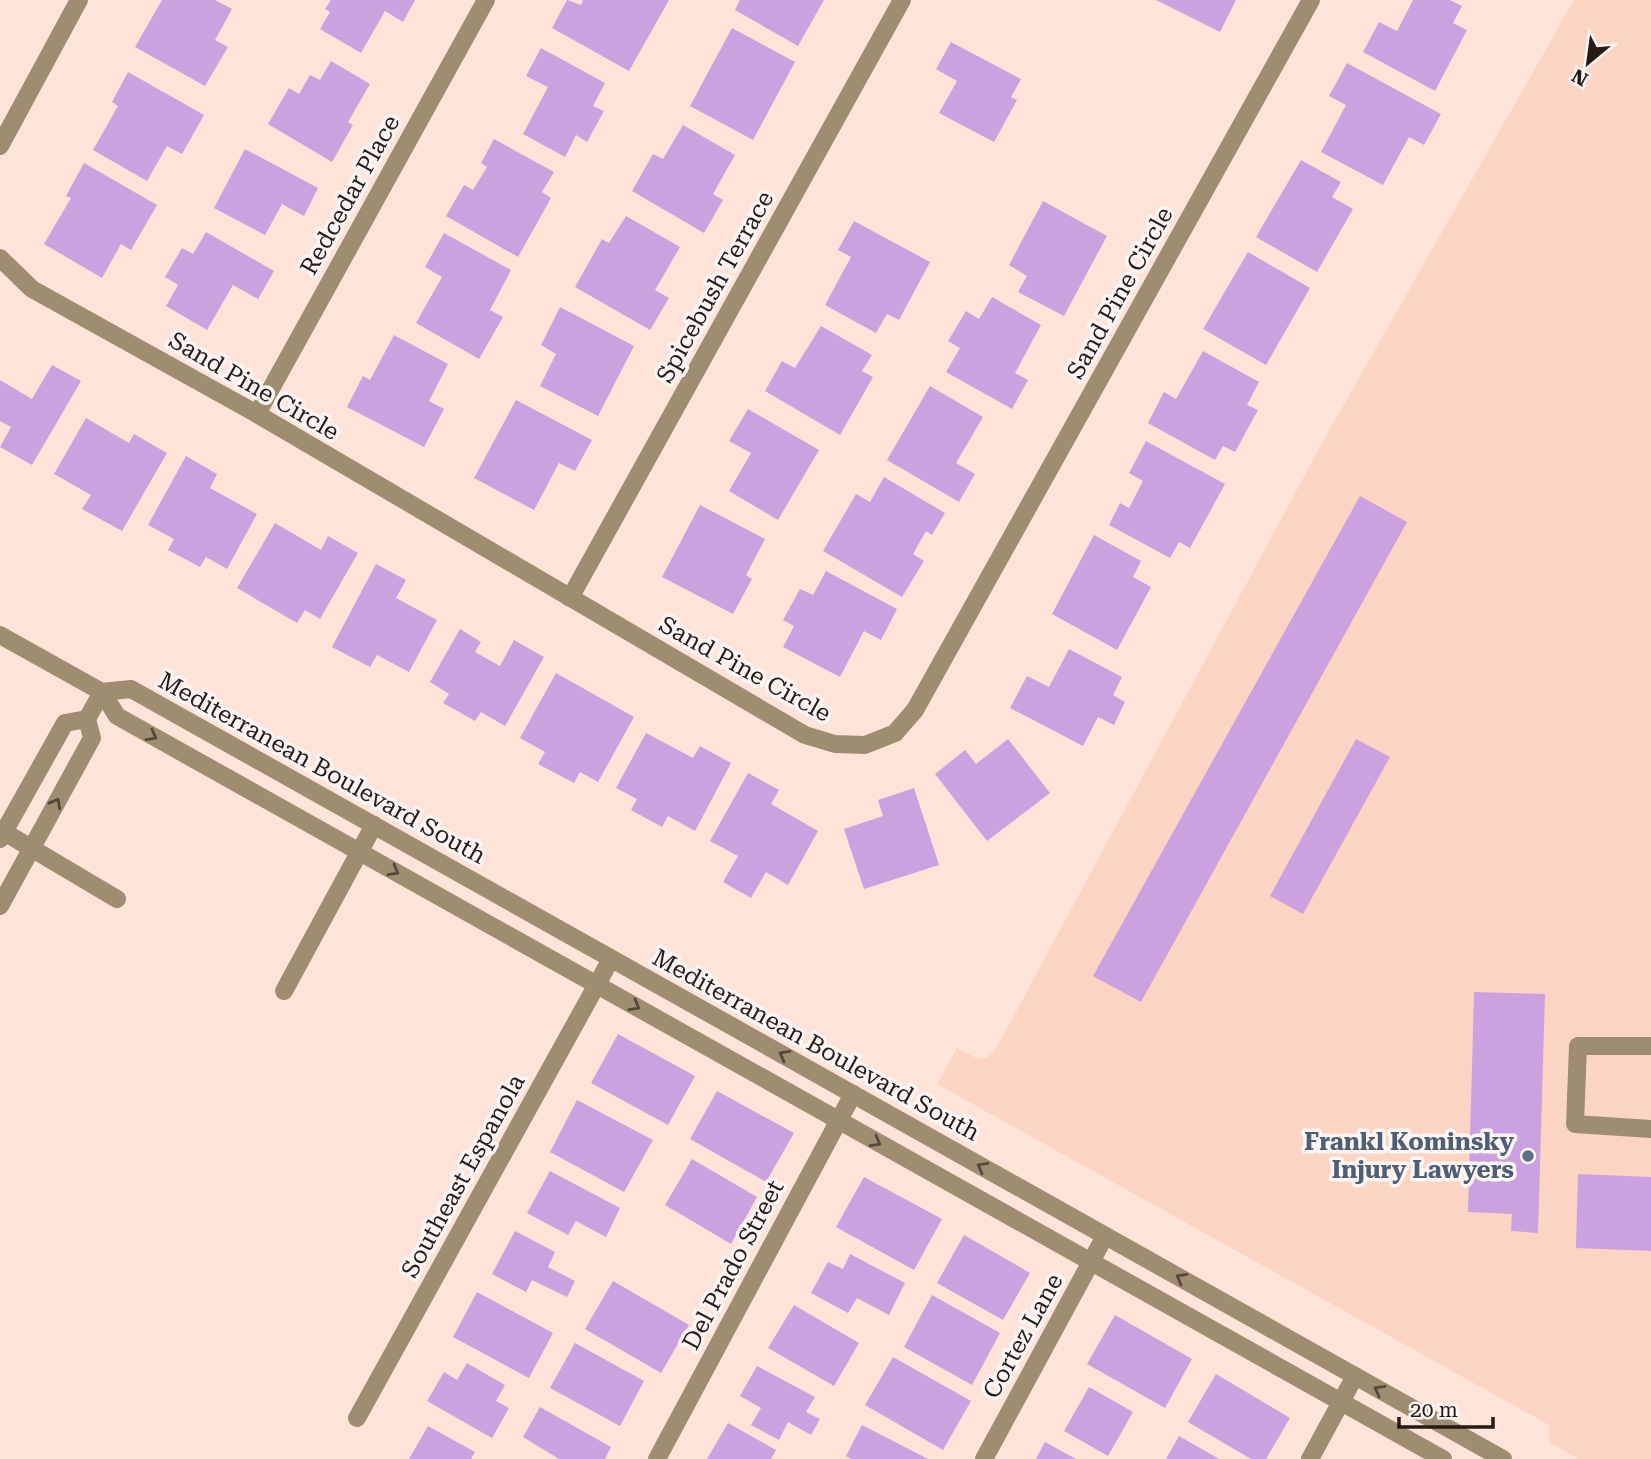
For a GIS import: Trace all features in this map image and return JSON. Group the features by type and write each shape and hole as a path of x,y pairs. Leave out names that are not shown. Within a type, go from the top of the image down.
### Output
{"street":[{"path":"0,146 79,0"},
{"name":"Redcedar Place","path":"257,414 486,0"},
{"name":"Spicebush Terrace","path":"570,598 902,0"},
{"name":"Sand Pine Circle","path":"0,258 32,289 257,414 805,735 835,744 864,745 895,733 915,710 1311,0"},
{"name":"Mediterranean Boulevard South","path":"0,635 102,692 117,716 1443,1459"},
{"name":"Mediterranean Boulevard South","path":"102,692 131,689 1503,1459"},
{"path":"0,906 92,738 87,719 102,692"},
{"path":"87,719 65,723 2,835 32,848 117,899"},
{"path":"284,991 374,825"},
{"name":"Southeast Espanola","path":"357,1418 611,958"},
{"path":"1651,1046 1578,1045 1575,1124 1651,1129"},
{"name":"Del Prado Street","path":"657,1459 853,1094"},
{"name":"Cortez Lane","path":"984,1459 1105,1236"},
{"path":"1310,1459 1355,1376"}],"shaded area":[{"path":"1574,0 1651,0 1651,1459 1578,1459 1549,1442 1549,1425 937,1084 957,1048 978,1059 988,1057 996,1049 1321,445"}],"building":[{"path":"162,0 215,0 232,9 215,40 228,47 205,86 135,47"},
{"path":"331,0 415,0 403,22 385,11 361,53 320,29 330,12 325,9"},
{"path":"567,0 581,5 583,0 669,0 629,71 552,28"},
{"path":"740,0 824,0 798,46 735,10"},
{"path":"1156,0 1236,0 1220,32"},
{"path":"1413,0 1450,0 1462,6 1453,23 1467,30 1435,91 1363,52 1379,22 1397,31"},
{"path":"732,28 795,62 753,140 690,106"},
{"path":"951,42 1021,79 1011,97 1017,100 994,142 939,113 957,81 936,69"},
{"path":"541,48 605,83 593,106 604,111 587,142 576,135 565,157 523,134 548,87 526,76"},
{"path":"331,61 370,84 348,122 353,125 332,162 268,124 289,88 299,94 310,75 320,80"},
{"path":"1347,63 1441,114 1424,145 1409,137 1383,185 1321,152 1346,105 1329,96"},
{"path":"128,72 204,115 182,154 167,146 147,181 93,150 118,106 112,102"},
{"path":"683,125 735,155 713,194 723,200 704,233 632,191 653,154 663,159"},
{"path":"494,139 554,172 542,192 551,198 518,257 446,216 464,185 473,190 487,167 481,163"},
{"path":"245,149 318,188 304,216 282,204 265,235 214,208"},
{"path":"1301,160 1341,182 1332,197 1353,209 1317,272 1256,237"},
{"path":"84,163 157,205 131,250 121,244 102,278 44,244 71,198 66,196"},
{"path":"1043,201 1107,236 1064,316 1018,292 1027,276 1009,265"},
{"path":"626,216 680,247 655,290 669,298 650,330 575,287 602,239 609,243"},
{"path":"854,221 930,262 899,320 887,314 876,333 825,305 851,257 838,250"},
{"path":"206,232 274,271 258,299 233,285 207,330 166,306 178,285 165,277 182,248 193,254"},
{"path":"444,233 511,270 490,310 503,317 479,359 416,323 442,277 425,267"},
{"path":"1248,252 1310,288 1266,365 1203,329"},
{"path":"992,297 1041,325 1015,373 1028,380 1012,409 946,372 960,348 948,341 966,311 979,319"},
{"path":"560,307 634,346 598,416 540,386 556,354 541,345"},
{"path":"821,326 872,355 862,371 873,377 840,435 765,391 782,361 795,368"},
{"path":"394,335 448,364 429,401 444,409 424,447 347,407 363,376 370,380"},
{"path":"1203,351 1259,382 1247,405 1258,410 1235,452 1223,446 1215,460 1148,423 1164,392 1176,399"},
{"path":"52,365 81,381 32,465 0,447 11,427 0,421 0,380 32,399"},
{"path":"930,386 983,417 956,463 975,474 959,502 887,460"},
{"path":"516,400 592,440 575,471 559,463 534,510 474,478"},
{"path":"748,409 819,450 778,520 729,491 751,453 729,441"},
{"path":"86,418 129,443 134,434 167,453 122,531 82,509 91,495 54,474"},
{"path":"1146,441 1225,484 1190,548 1179,542 1170,558 1109,525 1120,503 1129,508 1143,481 1129,473"},
{"path":"186,456 217,474 210,488 257,514 227,569 206,557 200,567 168,550 174,539 148,525"},
{"path":"884,477 945,513 932,535 926,531 913,554 924,561 902,597 823,551 856,494 870,502"},
{"path":"1360,496 1407,522 1141,1002 1093,976"},
{"path":"700,505 765,539 746,575 752,579 733,614 662,577"},
{"path":"275,523 321,550 328,536 358,553 320,619 305,610 297,623 237,588"},
{"path":"1094,535 1141,561 1133,577 1151,587 1117,650 1052,614"},
{"path":"376,564 406,580 396,598 437,620 409,672 377,655 370,667 332,647"},
{"path":"826,571 897,609 881,640 864,631 840,677 783,647 794,626 783,620 800,589 813,595"},
{"path":"460,629 481,642 475,652 500,666 514,640 544,657 505,726 481,712 475,721 443,703 449,694 430,682"},
{"path":"1069,649 1122,677 1113,695 1125,702 1114,725 1098,717 1083,746 1010,708 1027,676 1049,687"},
{"path":"556,673 634,717 598,782 580,772 574,783 538,764 545,752 520,738"},
{"path":"646,733 693,758 700,746 731,763 695,831 668,816 662,827 631,810 637,799 616,788"},
{"path":"1008,739 1050,793 987,841 935,774 965,750 976,764"},
{"path":"1356,739 1390,757 1303,914 1270,896"},
{"path":"748,773 779,790 771,804 818,831 788,885 766,872 751,898 723,882 738,856 710,841"},
{"path":"914,788 939,865 864,889 844,829 883,816 878,800"},
{"path":"1474,992 1545,994 1538,1233 1511,1231 1512,1214 1468,1212"},
{"path":"618,1034 695,1076 668,1125 591,1083"},
{"path":"717,1091 794,1133 766,1182 690,1139"},
{"path":"577,1100 653,1140 624,1192 550,1152"},
{"path":"692,1159 757,1197 731,1244 665,1205"},
{"path":"550,1171 620,1208 606,1237 576,1221 568,1235 527,1213"},
{"path":"1578,1174 1651,1177 1651,1251 1576,1248"},
{"path":"864,1177 942,1219 914,1270 836,1227"},
{"path":"515,1231 555,1252 548,1267 575,1281 567,1297 532,1280 526,1292 492,1274"},
{"path":"964,1235 1030,1273 1003,1320 937,1283"},
{"path":"850,1254 905,1283 889,1315 857,1298 848,1313 811,1293 828,1262 843,1269"},
{"path":"613,1281 689,1325 661,1373 585,1329"},
{"path":"477,1292 553,1333 529,1378 453,1337"},
{"path":"932,1295 1000,1333 972,1385 904,1347"},
{"path":"794,1305 859,1343 834,1386 768,1348"},
{"path":"1115,1315 1192,1359 1165,1408 1087,1364"},
{"path":"575,1343 644,1381 620,1426 550,1388"},
{"path":"893,1357 971,1401 943,1450 865,1405"},
{"path":"467,1363 505,1385 496,1401 509,1408 492,1438 427,1401 444,1372 457,1380"},
{"path":"757,1366 815,1397 806,1412 820,1419 811,1435 788,1422 779,1440 751,1425 761,1408 740,1396"},
{"path":"1216,1374 1290,1418 1266,1459 1251,1459 1188,1422"},
{"path":"1089,1387 1133,1412 1108,1456 1064,1431"},
{"path":"540,1407 611,1447 605,1459 559,1459 523,1437"},
{"path":"728,1423 776,1450 771,1459 707,1459"},
{"path":"862,1425 928,1459 851,1459 846,1456"},
{"path":"428,1426 475,1452 471,1459 409,1459"},
{"path":"1179,1436 1219,1459 1166,1459"},
{"path":"1045,1442 1076,1459 1036,1459"}],"place":[{"name":"Frankl Kominsky Injury Lawyers","path":"1528,1156"}]}
